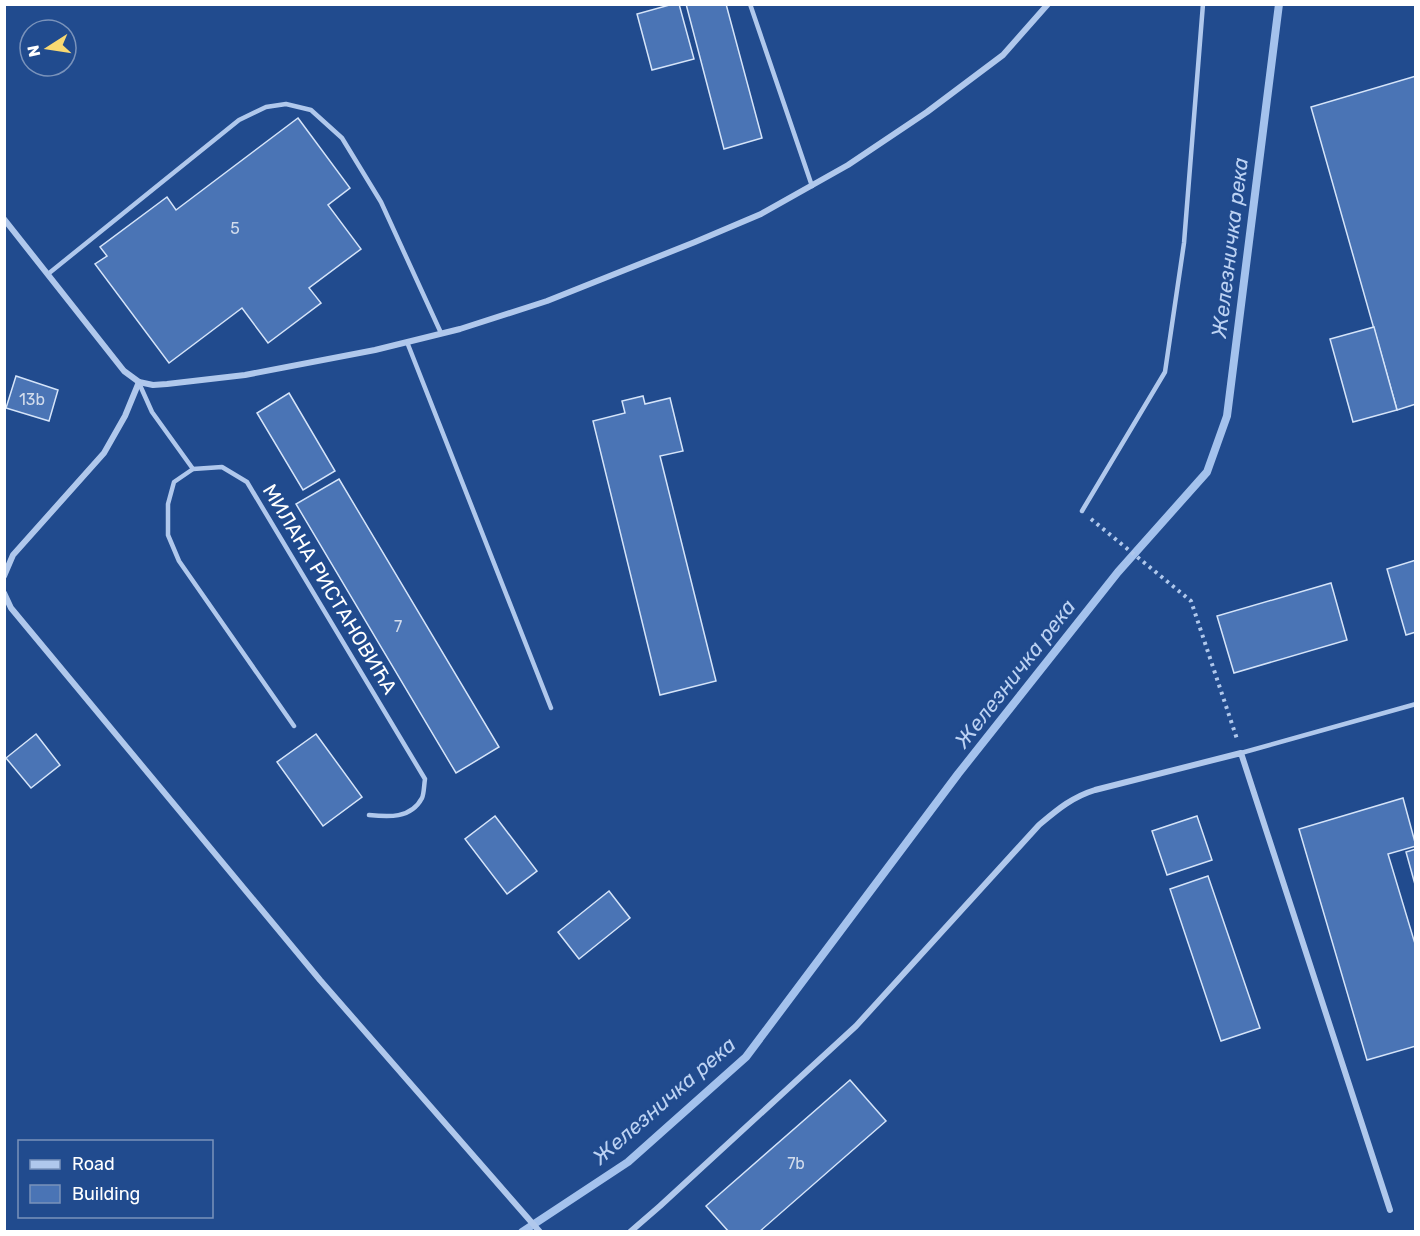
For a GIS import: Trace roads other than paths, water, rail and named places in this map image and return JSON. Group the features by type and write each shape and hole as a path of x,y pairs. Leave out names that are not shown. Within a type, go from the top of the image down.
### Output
{"street":[{"path":"4,219 124,371 139,382 153,385 245,375 407,342 547,301 761,214 848,165 927,112 1003,55 1048,4"},
{"path":"4,576 13,555 104,453 125,416 139,382"},
{"path":"4,593 11,608 320,980 540,1232"},
{"path":"630,1232 856,1026 1039,825 1065,803 1078,795 1095,790 1241,753 1390,1210"}],"lane":[{"path":"750,4 812,186"},
{"path":"1082,511 1165,372 1184,243 1203,4"},
{"path":"48,274 239,120 266,107 286,104 311,110 342,138 381,202 441,333"},
{"path":"407,342 551,708"},
{"path":"139,382 152,412 193,469 174,482 168,504 168,535 179,561 294,726"},
{"name":"МИЛАНА РИСТАНОВИЋА","path":"193,469 222,467 247,482 425,779 422,798 410,811 393,818 369,815"},
{"path":"1241,753 1416,704"}],"waterway":[{"name":"Железничка река","path":"522,1232 628,1162 746,1057 958,774 1118,572 1207,472 1227,416 1279,4"}]}
